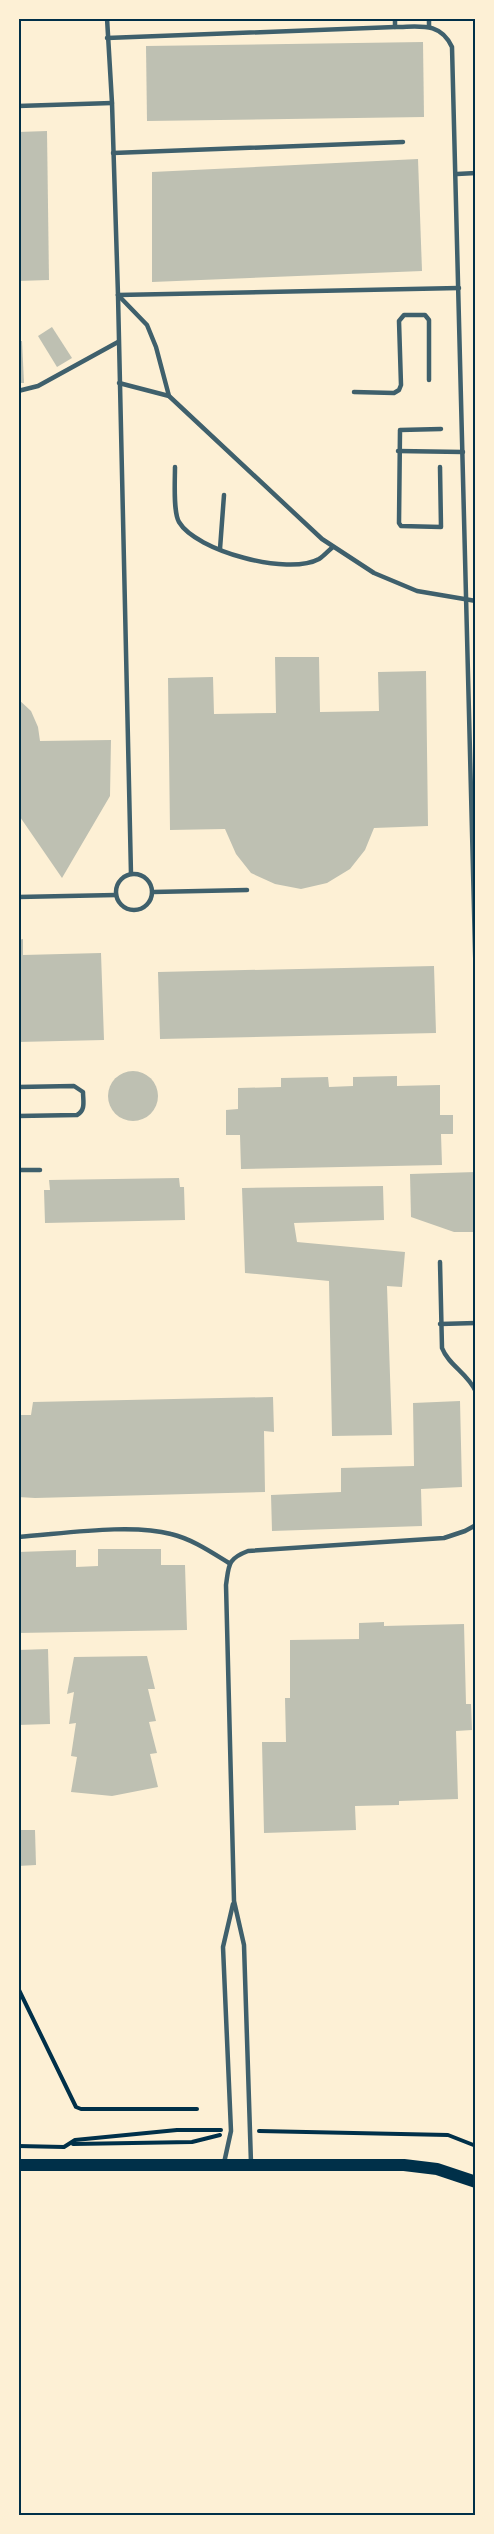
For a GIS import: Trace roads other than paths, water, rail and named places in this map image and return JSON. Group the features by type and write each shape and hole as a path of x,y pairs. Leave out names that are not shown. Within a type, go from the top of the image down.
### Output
{"main road":[{"path":"18,2165 404,2165 437,2169 472,2180"}],"lane":[{"path":"106,18 112,103 118,295 131,874"},
{"path":"395,18 395,27"},
{"path":"429,18 429,27"},
{"path":"107,38 429,27 442,32 452,47 457,174 465,600 473,792 476,988"},
{"path":"18,106 112,103"},
{"path":"113,153 403,142"},
{"path":"457,174 476,173"},
{"path":"118,295 459,288"},
{"path":"118,295 147,325 156,347 169,396"},
{"path":"354,392 394,393 399,390 399,321 404,315 425,315 429,320 429,380"},
{"path":"18,391 38,386 118,342"},
{"path":"119,383 169,396 307,525 333,547 374,573 417,591 476,601"},
{"path":"440,467 441,526 401,526 399,523 399,430 441,429"},
{"path":"398,451 463,452"},
{"path":"175,467 177,519 185,531 220,549 273,565 319,559 333,547"},
{"path":"220,549 224,495"},
{"path":"468,684 476,683"},
{"path":"131,874 142,876 151,884 153,892 147,906 136,911 125,909 117,900 115,889 121,879 131,874"},
{"path":"153,892 247,890"},
{"path":"18,897 116,895"},
{"path":"18,1087 74,1086 83,1092 84,1107 77,1115 18,1116"},
{"path":"18,1170 40,1170"},
{"path":"440,1262 442,1347 447,1360 471,1380 476,1392"},
{"path":"440,1324 476,1323"},
{"path":"252,2166 244,1945 234,1901 226,1585 229,1563 236,1556 248,1551 444,1538 476,1525"},
{"path":"18,1537 140,1529 186,1539 229,1563"},
{"path":"224,2166 231,2131 223,1947 234,1901"}]}
